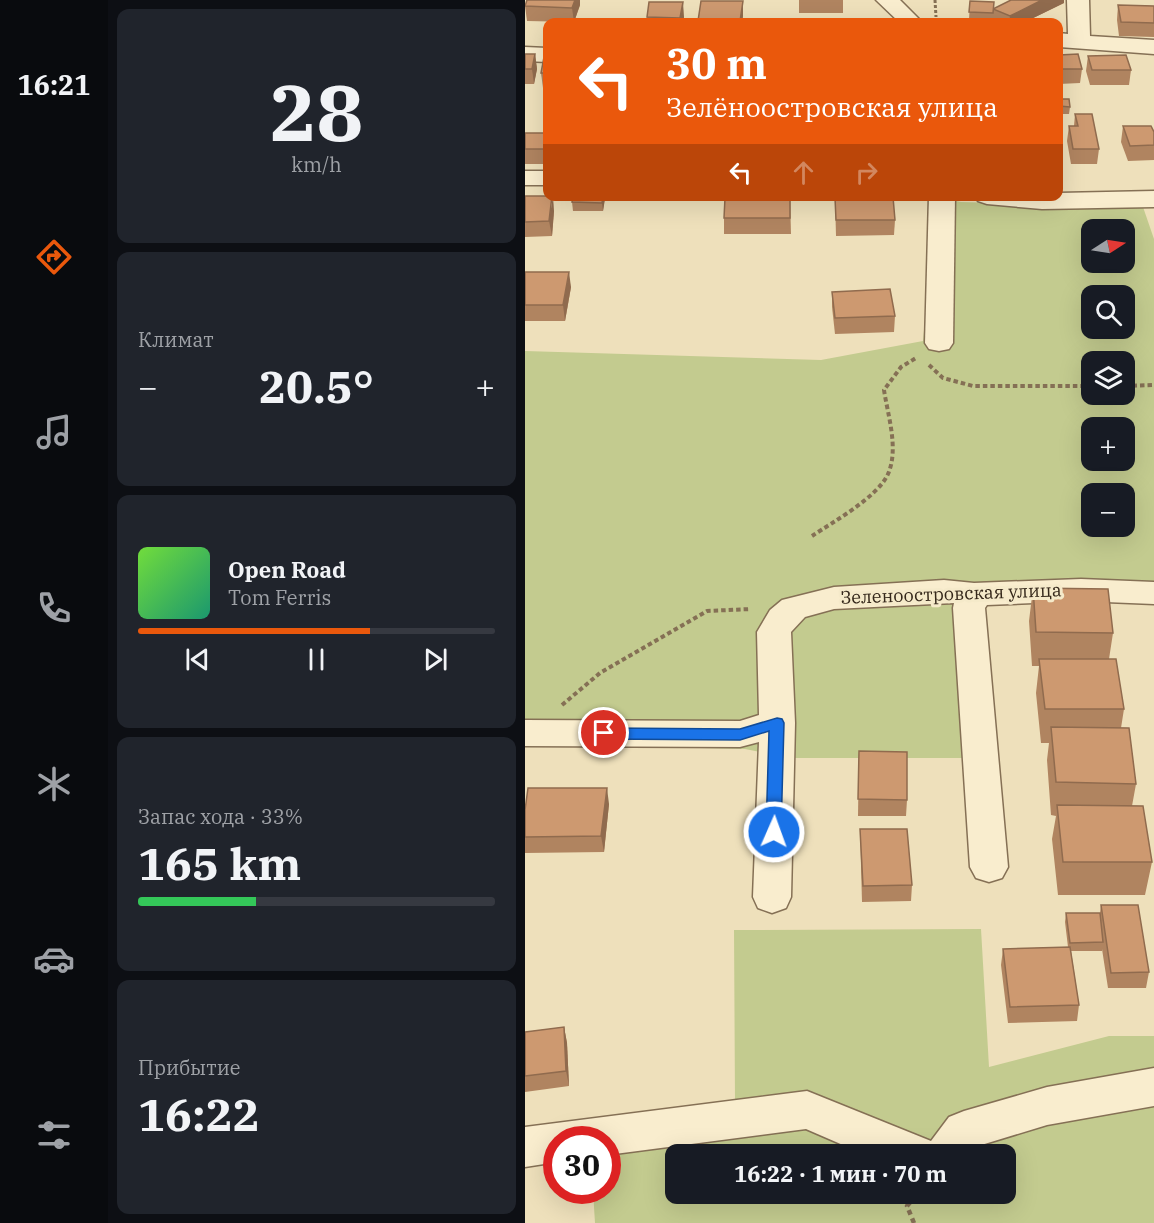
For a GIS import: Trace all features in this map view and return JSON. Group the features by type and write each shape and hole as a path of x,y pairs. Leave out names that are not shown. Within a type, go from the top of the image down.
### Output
{"street":[{"path":"887,0 907,18"},
{"path":"1078,0 1069,40 1154,47"},
{"path":"525,54 543,55"},
{"path":"525,178 543,178"},
{"path":"1063,201 1154,199"},
{"path":"939,343 942,201"},
{"name":"Зеленоостровская улица","path":"794,608 834,598 944,591 974,594 1080,590 1154,593"},
{"path":"974,594 969,608 989,867"},
{"path":"771,897 777,723 774,632 782,618 794,608"},
{"path":"530,733 740,734 777,723"},
{"path":"954,1144 964,1131 1047,1106 1154,1087"},
{"path":"621,1133 807,1110 889,1144"},
{"path":"525,1147 543,1144"}],"path":[{"path":"935,0 936,18"},
{"path":"939,343 926,362 943,378 973,386 1081,386"},
{"path":"812,536 861,502 888,476 892,449 884,390 901,367 939,343"},
{"path":"1135,386 1154,385"},
{"path":"530,733 600,673 707,611 794,608"},
{"path":"909,1204 907,1206 914,1223"}],"green space":[{"path":"937,201 1143,207 1154,239 1154,584 987,583 968,758 791,758 745,749 525,744 525,351 821,360 923,341"},
{"path":"981,929 989,1067 1109,1036 1154,1036 1154,1223 595,1223 594,1204 621,1204 621,1126 605,1126 604,1118 735,1100 734,930"}],"building":[{"path":"527,0 575,0 572,8 525,6"},
{"path":"1011,0 1042,0 1010,16 993,9"},
{"path":"701,1 743,1 740,18 698,18"},
{"path":"970,1 994,2 993,13 969,12"},
{"path":"649,2 683,2 680,18 647,17"},
{"path":"1118,5 1154,6 1154,23 1121,22"},
{"path":"525,54 535,54 532,69 525,69"},
{"path":"1078,54 1082,69 1063,69 1063,55"},
{"path":"1126,55 1131,70 1092,70 1088,56"},
{"path":"1063,99 1069,99 1070,107 1063,106"},
{"path":"1075,114 1092,114 1099,149 1073,149 1069,126 1078,126"},
{"path":"1123,126 1151,126 1154,132 1154,145 1130,146"},
{"path":"525,133 543,133 543,149 525,149"},
{"path":"525,196 543,196 543,201 551,201 549,221 525,222"},
{"path":"572,201 602,201 602,203"},
{"path":"725,201 790,201 790,218 724,218"},
{"path":"835,201 893,201 895,220 836,220"},
{"path":"525,272 569,272 563,305 525,305"},
{"path":"890,289 895,316 835,318 832,292"},
{"path":"1033,588 1108,589 1113,633 1036,632"},
{"path":"1039,659 1116,659 1124,709 1045,709"},
{"path":"1051,727 1129,728 1136,784 1056,782"},
{"path":"859,751 907,752 907,800 858,799"},
{"path":"528,788 607,788 601,836 525,837"},
{"path":"1057,805 1143,806 1152,862 1063,862"},
{"path":"860,829 907,829 912,885 863,886"},
{"path":"1101,905 1138,905 1149,972 1111,973"},
{"path":"1066,913 1100,913 1103,942 1070,943"},
{"path":"1070,947 1079,1005 1010,1007 1003,949"},
{"path":"564,1027 566,1071 525,1076 525,1032"}],"route":[{"path":"604,733 740,734 777,723 774,832"}]}
